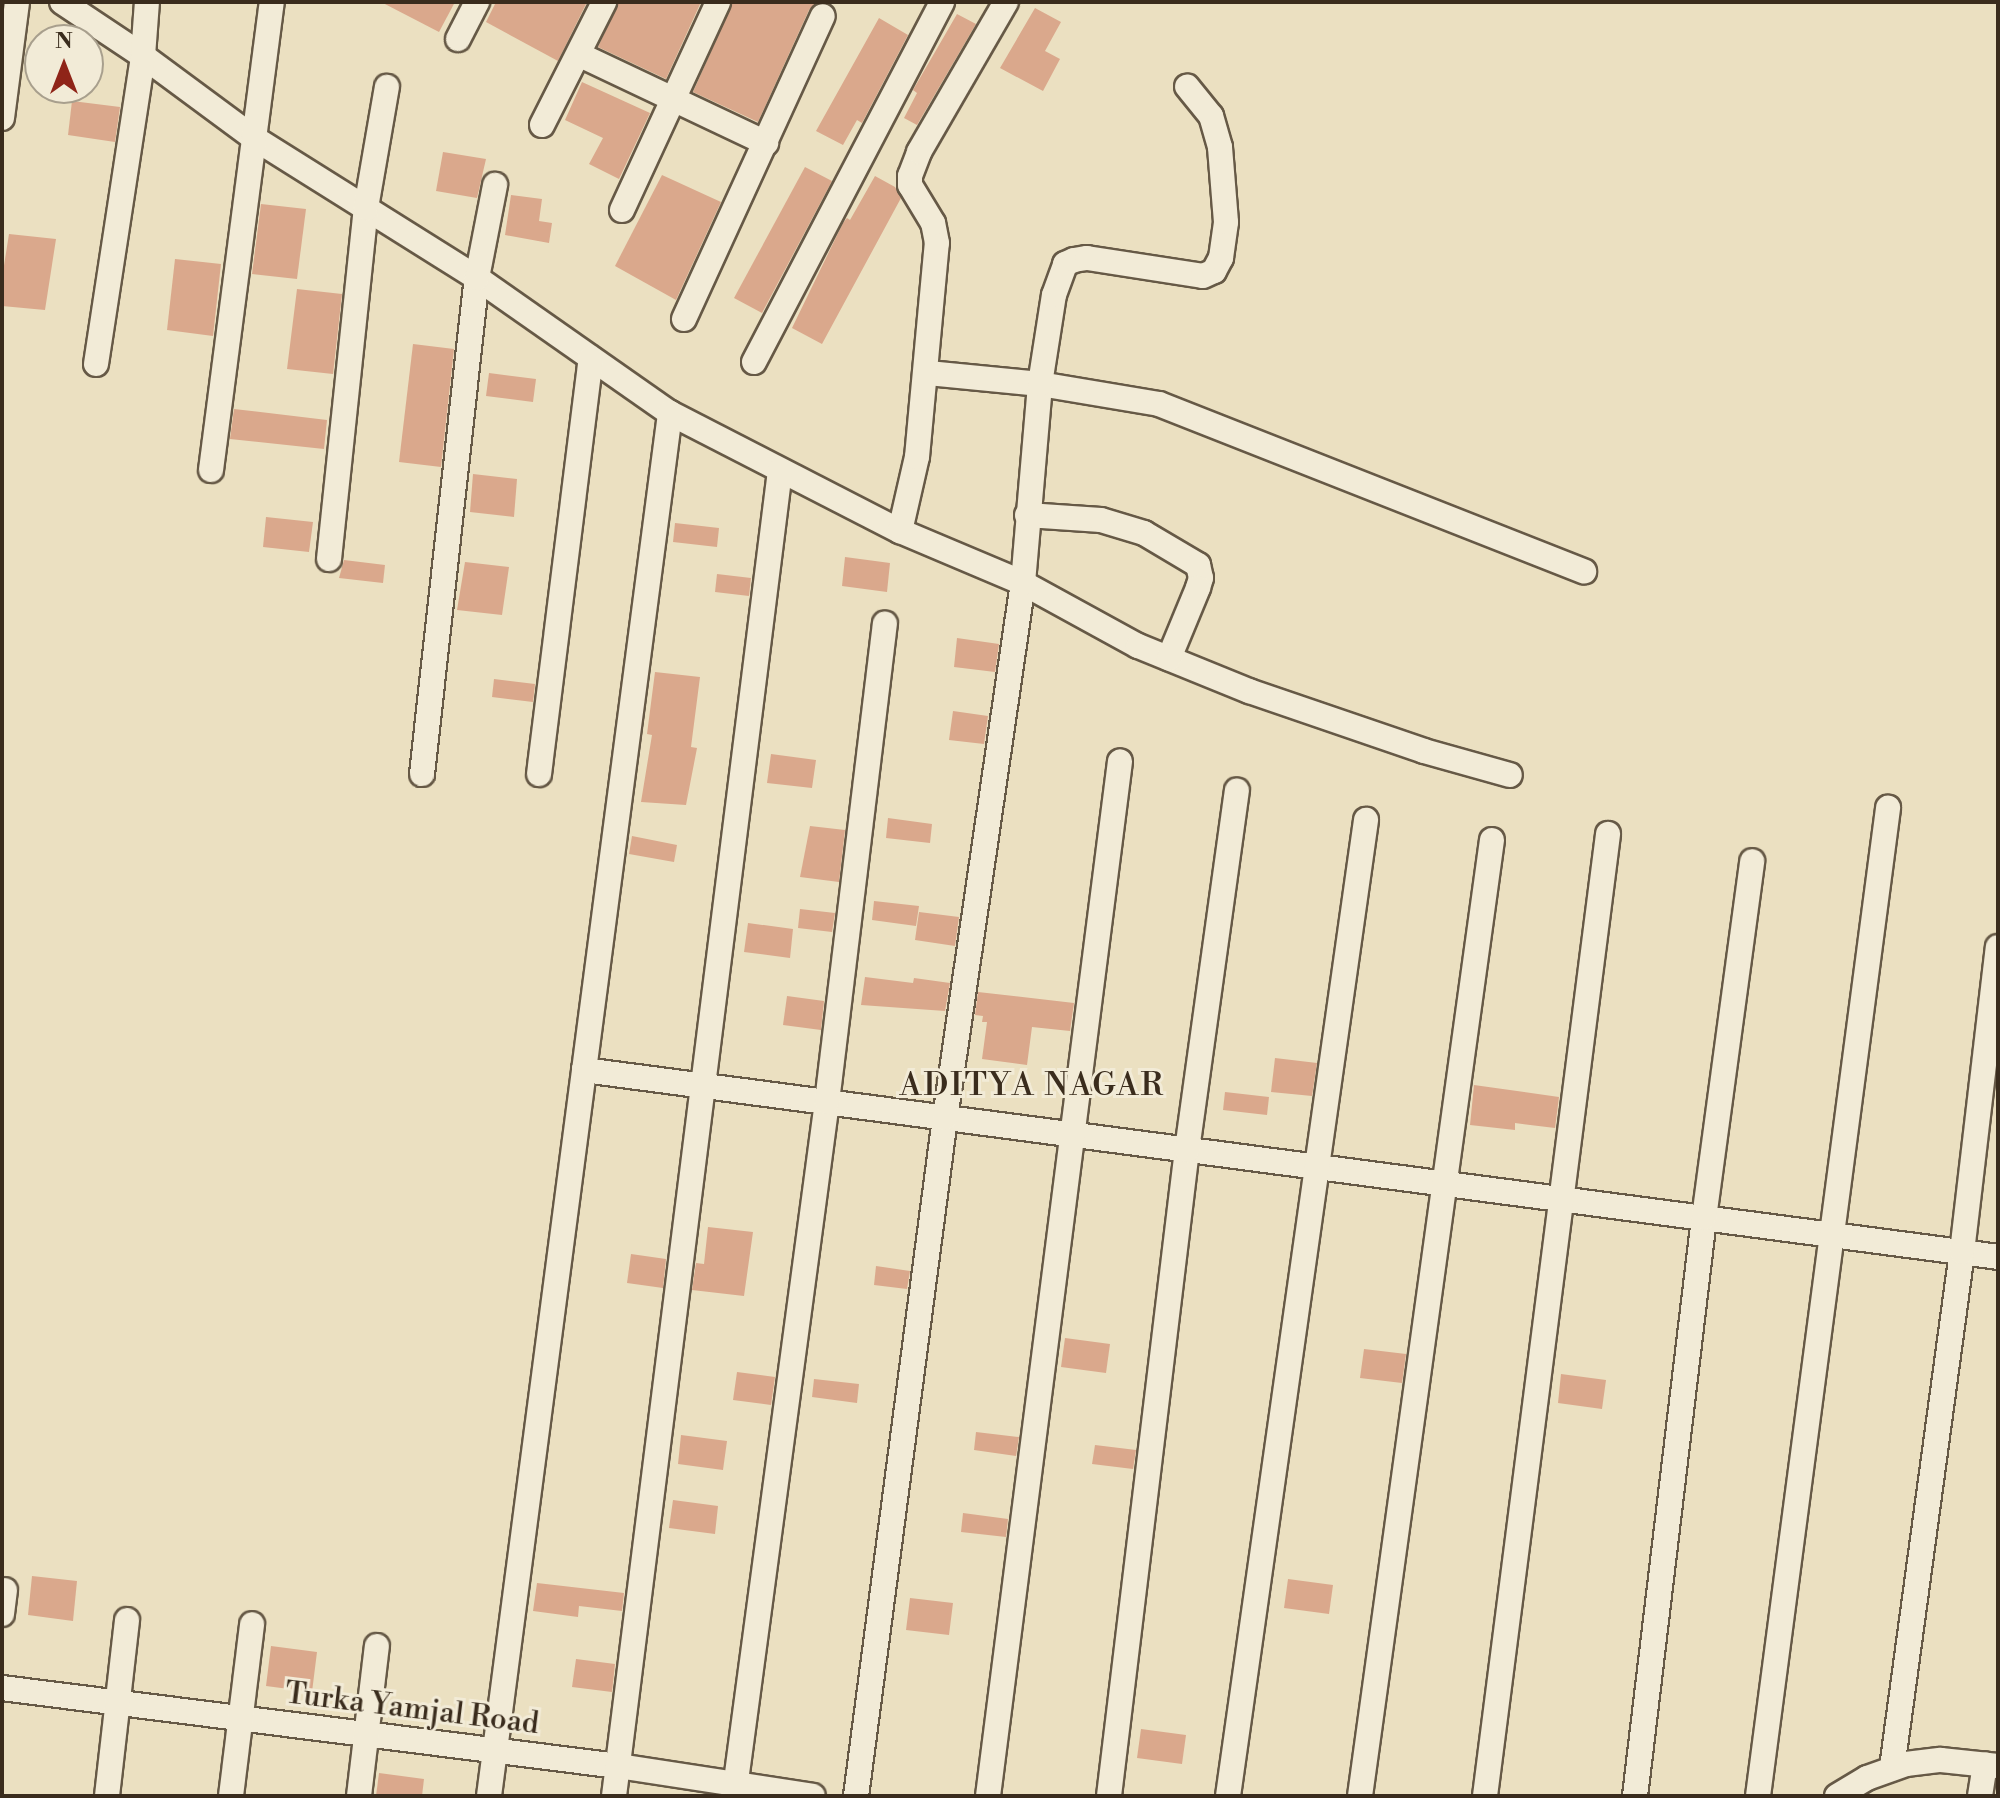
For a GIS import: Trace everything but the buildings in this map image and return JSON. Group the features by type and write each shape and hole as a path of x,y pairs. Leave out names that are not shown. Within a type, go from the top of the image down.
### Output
{"street":[{"path":"2,118 17,2"},
{"path":"62,2 143,56 254,138 477,278 670,413 900,531 1023,583 1125,639 1169,658 1249,691 1424,751 1510,775"},
{"path":"96,364 143,56 147,2"},
{"path":"211,470 272,2"},
{"path":"458,39 477,2"},
{"path":"542,125 580,55 604,2"},
{"path":"622,210 718,2"},
{"path":"754,362 942,2"},
{"path":"900,531 915,470 928,373 937,243 933,223 910,185 910,176 919,152 1006,2"},
{"path":"684,319 823,16"},
{"path":"580,55 766,143"},
{"path":"856,1796 945,1118 1023,583 1040,384 1054,295 1065,264 1087,258 1203,276 1214,271 1221,258 1226,222 1220,147 1211,116 1187,86"},
{"path":"329,559 366,208 387,87"},
{"path":"422,774 477,278 495,185"},
{"path":"539,774 591,358"},
{"path":"928,373 1040,384 1159,404 1584,571"},
{"path":"489,1796 670,413"},
{"path":"614,1796 780,470"},
{"path":"1027,515 1101,520 1144,533 1198,565 1201,578 1198,588 1169,658"},
{"path":"735,1791 827,1102 885,623"},
{"path":"988,1796 1120,761"},
{"path":"1109,1796 1187,1150 1237,790"},
{"path":"1758,1796 1888,808"},
{"path":"1228,1796 1366,820"},
{"path":"1485,1796 1608,834"},
{"path":"1360,1796 1447,1184 1492,840"},
{"path":"1635,1796 1704,1218 1752,861"},
{"path":"1892,1768 1962,1252 1998,947"},
{"path":"584,1070 1998,1257"},
{"path":"107,1796 127,1620"},
{"path":"231,1796 252,1624"},
{"path":"359,1796 377,1646"},
{"name":"Turka Yamjal Road","path":"2,1688 618,1766 735,1791 813,1796"},
{"path":"1837,1796 1866,1787 1892,1768 1941,1760 1992,1765 1980,1796"}],"district":[{"name":"ADITYA NAGAR","path":"1032,1085"}]}
